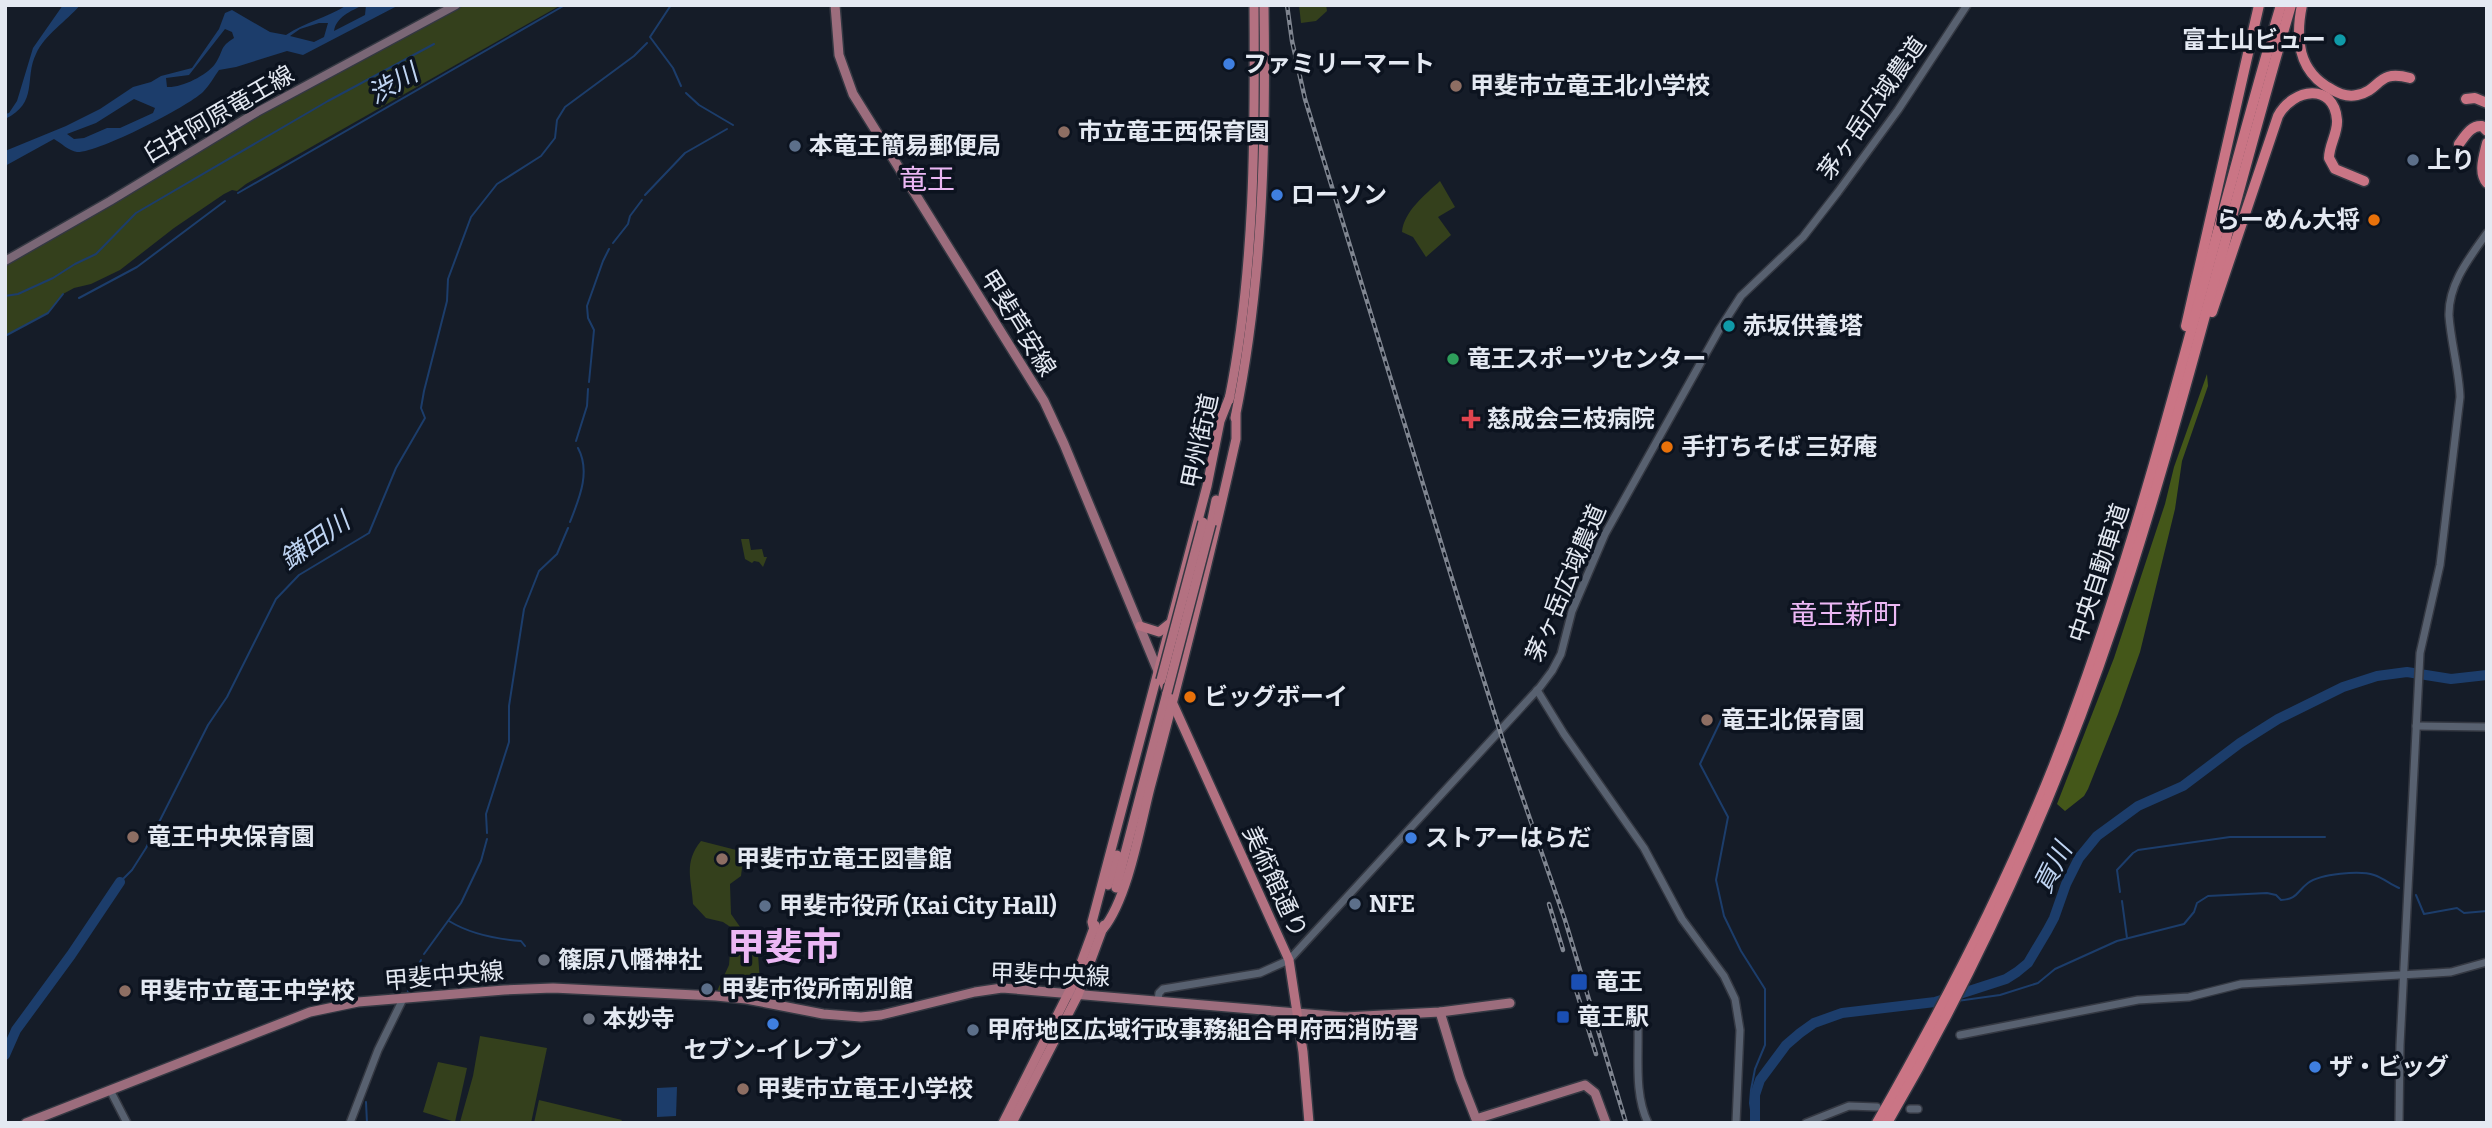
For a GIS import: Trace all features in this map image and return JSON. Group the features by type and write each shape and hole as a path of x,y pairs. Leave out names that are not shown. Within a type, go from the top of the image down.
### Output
{"highway":[{"name":"甲州街道","path":"1207,523 1230,396 1250,240 1255,118 1254,5"},
{"name":"甲州街道","path":"1098,929 1116,875 1236,415 1249,332 1261,218 1266,114 1264,5"},
{"path":"2165,426 2196,275 2259,5"},
{"name":"中央自動車道","path":"1958,987 2080,699 2123,568 2165,426 2281,5"},
{"name":"中央自動車道","path":"1877,1123 1958,987 2033,835 2086,702 2131,571 2181,401 2291,5"},
{"path":"2302,5 2297,31 2300,52 2309,71 2322,84 2343,94 2355,96 2364,93 2386,76 2396,74 2410,78"},
{"path":"2181,401 2278,116 2288,101 2308,93 2328,100 2335,111 2337,122 2329,158 2335,169 2364,181"},
{"path":"2466,99 2475,98 2487,103"},
{"path":"2459,144 2476,126 2482,126 2487,131"},
{"path":"2487,143 2482,170 2483,179 2487,183"},
{"path":"1012,1123 1073,994 1098,929 1092,922 1206,486 1220,421 1230,396"},
{"name":"甲州街道","path":"1098,929 1112,917 1126,877 1163,739 1233,453 1236,415"},
{"path":"1140,626 1159,632 1170,622"},
{"name":"美術館通り","path":"1158,671 1289,960 1306,1073 1309,1123"},
{"path":"1163,739 1173,735 1184,737 1188,741"},
{"path":"1003,1123 1073,994"},
{"name":"中央自動車道","path":"1887,1123 1944,1012"}],"main road":[{"name":"臼井阿原竜王線","path":"5,261 257,112 456,5"},
{"name":"甲斐芦安線","path":"835,5 839,55 853,94 1044,401 1065,444 1158,671"},
{"name":"甲斐中央線","path":"26,1123 310,1012 358,1002 528,988 746,999 802,1011 861,1017 1002,988 1345,1017 1440,1012 1510,1003"},
{"path":"1440,1012 1460,1078 1477,1121 1505,1108 1585,1084 1595,1093 1606,1123"}],"street":[{"name":"茅ヶ岳広域農道","path":"1158,1001 1159,993 1163,989 1260,973 1289,960 1537,691 1561,654 1572,611 1605,534 1719,330 1741,296 1808,231 1838,192 1898,110 1967,5"},
{"path":"2399,1123 2400,1045 2418,679 2424,630 2441,558 2460,397 2449,314 2452,295 2461,273 2487,233"},
{"path":"1537,691 1644,848 1682,919 1724,976 1735,999 1740,1030 1736,1123"},
{"path":"2416,726 2487,726"},
{"path":"1960,1035 2138,1000 2189,997 2241,984 2451,972 2487,962"},
{"path":"350,1123 378,1050 403,999"},
{"path":"1638,1026 1639,1089 1643,1113 1648,1123"},
{"path":"110,1090 127,1123"},
{"path":"1807,1123 1849,1106 1877,1107"}],"green space":[{"path":"465,5 561,5 237,191 224,194 120,270 63,294 48,313 5,336 5,264 104,210 252,119"},
{"path":"1299,5 1326,5 1327,11 1316,21 1301,23"},
{"path":"1440,181 1455,207 1438,217 1451,235 1426,257 1413,237 1402,232 1411,210"},
{"path":"2207,374 2208,386 2182,461 2175,509 2140,652 2088,789 2084,796 2065,811 2057,804 2114,658 2165,504 2174,467"},
{"path":"741,539 749,539 751,550 762,549 764,557 767,557 763,567 759,562 752,563 745,559"},
{"path":"701,841 744,852 741,876 730,884 731,914 745,934 757,941 761,995 717,991 729,965 732,928 723,922 706,918 693,904 690,864"},
{"path":"480,1036 547,1048 531,1123 460,1122 473,1076"},
{"path":"438,1062 467,1068 455,1122 423,1112"},
{"path":"539,1100 622,1120 620,1123 534,1123"}],"water":[{"path":"63,5 80,5 40,47 33,63 27,98 16,113 5,119 5,114 9,113 17,101 33,48"},
{"path":"347,5 363,5 341,18 334,31 365,15 366,5 399,5 303,55 287,51 219,70 205,90 194,99 142,128 103,145 77,152 54,139 5,166 5,151 100,109 133,87 192,68 219,29 225,13 232,10 270,32 286,35","holes":["328,23 324,37 314,42 290,36 300,29","225,29 232,32 234,38 224,47 211,68 200,77 167,87 166,78 189,75","134,99 155,108 153,113 120,128 107,128 84,138 74,139 67,134 96,123"]},
{"path":"677,1087 676,1116 657,1117 657,1088"}],"waterway":[{"name":"渋川","path":"238,193 565,5"},
{"path":"671,5 650,37 673,68 681,86"},
{"name":"鎌田川","path":"120,882 132,870 146,848 276,599 299,575 369,533 396,468 425,418 421,408 447,301 448,279 471,217 497,184 541,156 555,138 557,120 565,107 634,56 647,43"},
{"path":"5,296 18,294 53,278 96,254 136,213 328,101 434,44"},
{"path":"686,93 699,105 733,125"},
{"path":"645,195 685,153 727,129"},
{"path":"613,243 642,200"},
{"name":"渋川","path":"79,298 137,267 225,201"},
{"path":"589,382 594,330 588,318 587,306 609,249"},
{"name":"渋川","path":"5,336 48,313 63,294"},
{"path":"576,441 587,406 588,389"},
{"path":"570,522 584,476 578,448"},
{"path":"487,833 486,814 509,742 509,706 524,609 539,571 557,554 568,528"},
{"name":"貢川","path":"1755,1123 1755,1095 1760,1080 1786,1045 1800,1033 1814,1023 1842,1013 1935,1002 2006,979 2017,972 2028,963 2047,931 2079,858 2097,836 2138,806 2183,786 2240,743 2278,719 2343,687 2377,676 2407,672 2451,679 2487,675"},
{"path":"1722,718 1700,764 1728,817 1716,880 1724,916 1741,951 1765,989 1765,1045 1755,1069 1751,1090 1753,1123"},
{"path":"2120,892 2117,870 2138,850 2230,837 2325,837"},
{"path":"424,954 461,903 481,861 487,839"},
{"path":"1957,1001 2000,995 2038,983 2055,969 2117,941 2184,924 2194,912 2197,903 2208,896 2267,893 2276,895 2281,900 2294,897 2314,880 2350,873 2374,875 2399,888"},
{"name":"鎌田川","path":"5,1055 16,1030 120,882"},
{"path":"2416,895 2424,914 2457,908 2464,913 2487,911"},
{"path":"2122,901 2127,938"},
{"path":"449,921 484,935 521,941 525,946"},
{"path":"407,994 421,960"},
{"path":"366,1102 367,1123"}],"railway":[{"path":"1287,5 1305,99 1461,608 1504,744 1565,920 1626,1123"},
{"path":"1549,904 1563,950"},
{"path":"1576,990 1596,1054"}],"place":[{"name":"富士山ビュー","path":"2340,40"},
{"name":"ファミリーマート","path":"1229,64"},
{"name":"甲斐市立竜王北小学校","path":"1456,86"},
{"name":"市立竜王西保育園","path":"1064,132"},
{"name":"本竜王簡易郵便局","path":"795,146"},
{"name":"上り","path":"2413,160"},
{"name":"ローソン","path":"1277,195"},
{"name":"らーめん大将","path":"2374,220"},
{"name":"赤坂供養塔","path":"1729,326"},
{"name":"竜王スポーツセンター","path":"1453,359"},
{"name":"慈成会三枝病院","path":"1471,419"},
{"name":"手打ちそば 三好庵","path":"1667,447"},
{"name":"ビッグボーイ","path":"1190,697"},
{"name":"竜王北保育園","path":"1707,720"},
{"name":"竜王中央保育園","path":"133,837"},
{"name":"ストアーはらだ","path":"1411,838"},
{"name":"甲斐市立竜王図書館","path":"722,859"},
{"name":"NFE","path":"1355,904"},
{"name":"甲斐市役所 (Kai City Hall)","path":"765,906"},
{"name":"篠原八幡神社","path":"544,960"},
{"name":"竜王","path":"1579,982"},
{"name":"甲斐市役所南別館","path":"707,989"},
{"name":"甲斐市立竜王中学校","path":"125,991"},
{"name":"竜王駅","path":"1563,1017"},
{"name":"本妙寺","path":"589,1019"},
{"name":"セブン-イレブン","path":"773,1024"},
{"name":"甲府地区広域行政事務組合甲府西消防署","path":"973,1030"},
{"name":"ザ・ビッグ","path":"2315,1067"},
{"name":"甲斐市立竜王小学校","path":"743,1089"}],"district":[{"name":"竜王","path":"927,179"},
{"name":"竜王新町","path":"1845,614"},
{"name":"甲斐市","path":"784,947"}]}
